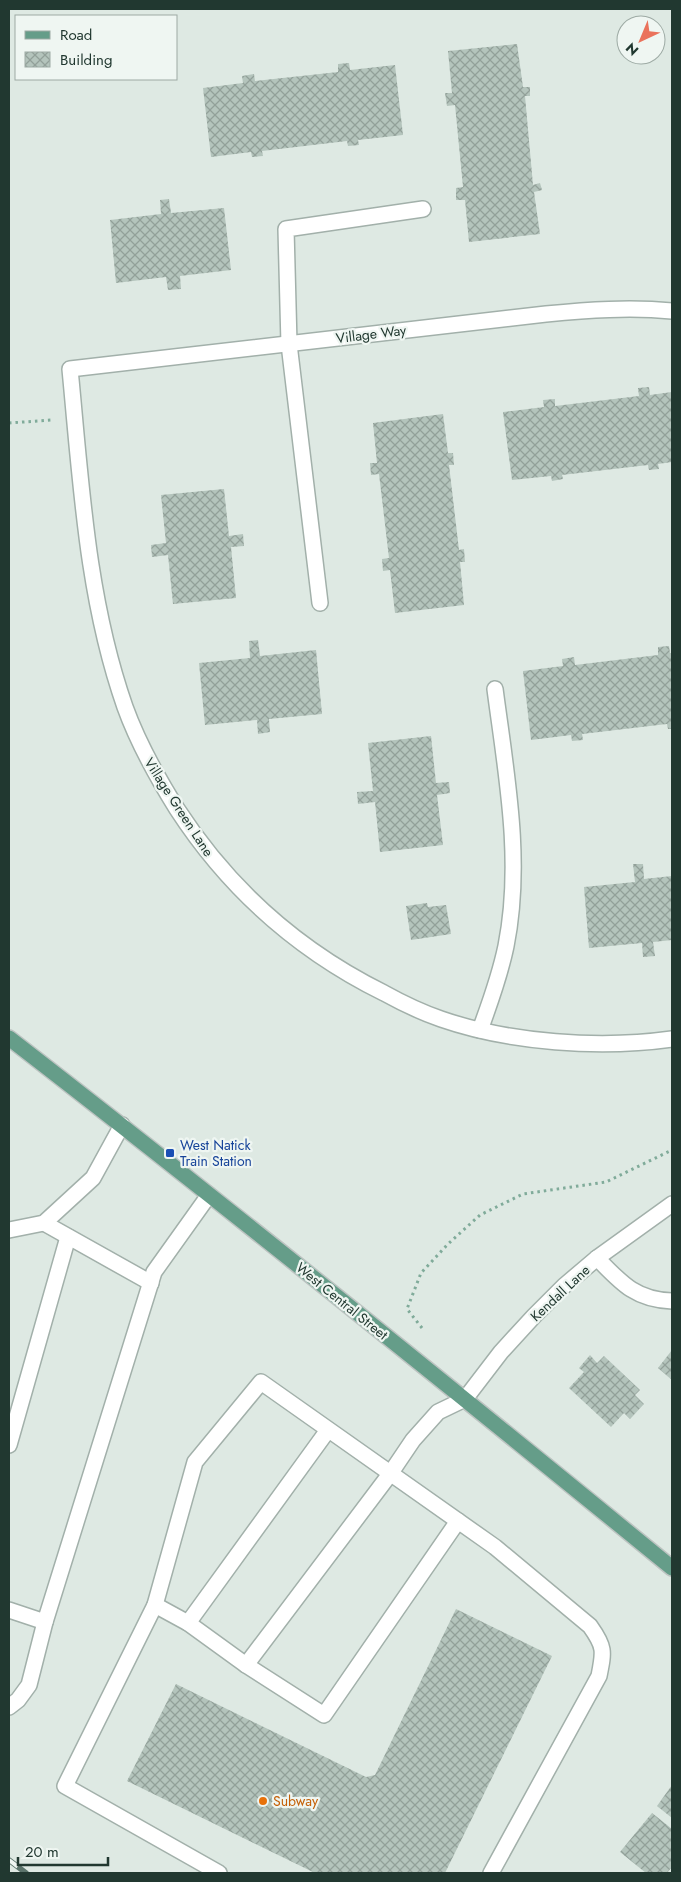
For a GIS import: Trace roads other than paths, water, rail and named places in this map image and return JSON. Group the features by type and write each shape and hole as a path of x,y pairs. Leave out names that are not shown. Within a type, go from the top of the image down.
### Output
{"main road":[{"name":"West Central Street","path":"9,1038 122,1125 465,1399 672,1568"}],"street":[{"path":"320,603 289,344 286,229 423,209"},
{"name":"Village Way","path":"70,369 597,309 672,311"},
{"name":"Village Green Lane","path":"70,369 90,568 99,613 125,708 144,753 193,834 218,865 246,896 282,929 320,957 359,981 441,1019 480,1030 565,1043 607,1044 672,1039"},
{"path":"480,1030 495,988 506,946 514,856 511,808 495,689"},
{"path":"9,1230 44,1224 93,1178 122,1125"},
{"path":"9,1707 18,1700 28,1685 45,1622 154,1272 209,1195"},
{"name":"Kendall Lane","path":"465,1399 501,1352 534,1316 597,1258 672,1204"},
{"path":"44,1224 151,1283"},
{"path":"9,1445 68,1237"},
{"path":"597,1258 616,1278 635,1292 655,1301 672,1302"},
{"path":"219,1873 65,1786 155,1605 195,1462 261,1382 495,1547 590,1626 600,1640 603,1655 599,1676 490,1873"},
{"path":"246,1665 390,1474 413,1440 438,1412 465,1399"},
{"path":"188,1623 328,1430"},
{"path":"155,1605 188,1623 246,1665 324,1715 458,1522"},
{"path":"9,1610 45,1622"}],"railway":[{"path":"9,1860 26,1873"}],"place":[{"name":"West Natick Train Station","path":"170,1153"},
{"name":"Subway","path":"263,1801"}]}
